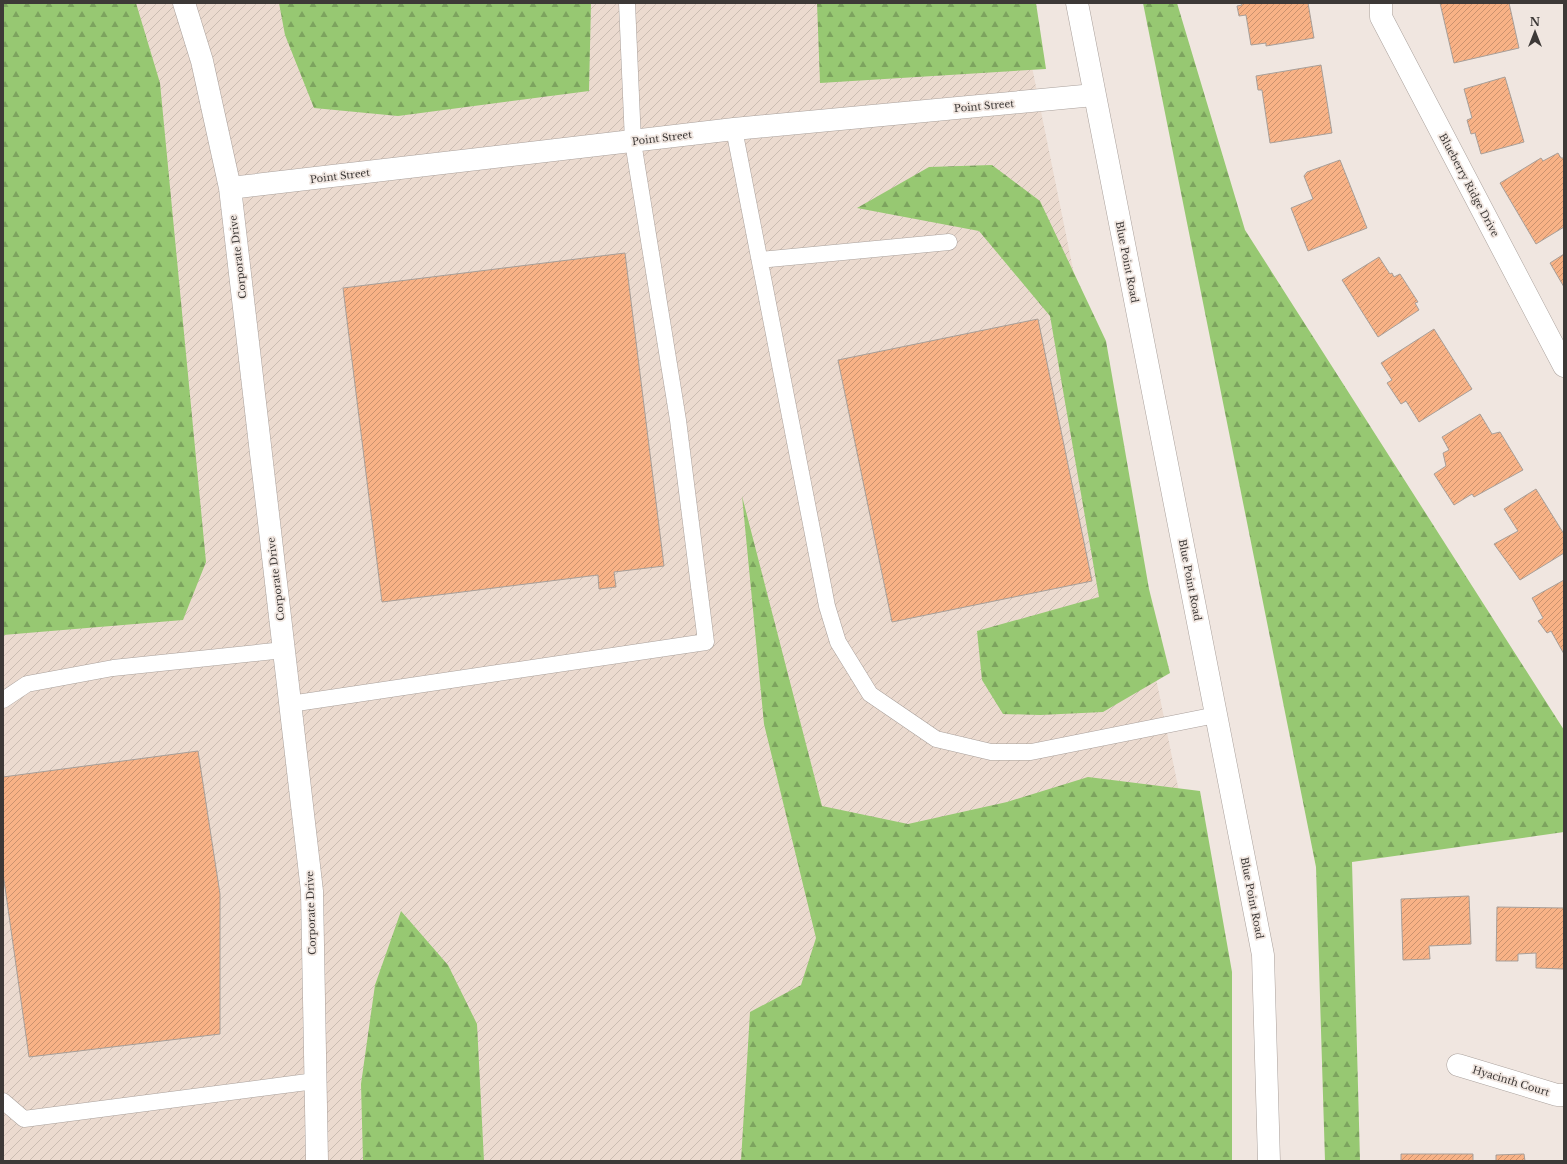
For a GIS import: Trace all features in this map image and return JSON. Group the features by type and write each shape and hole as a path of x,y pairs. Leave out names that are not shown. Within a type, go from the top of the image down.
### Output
{"street":[{"name":"Corporate Drive","path":"184,3 202,61 230,188 312,891 317,1161"},
{"name":"Blue Point Road","path":"1077,3 1263,954 1269,1161"},
{"name":"Blueberry Ridge Drive","path":"1381,3 1381,17 1564,366"},
{"name":"Point Street","path":"230,188 734,130 1094,95"},
{"name":"Hyacinth Court","path":"1458,1065 1557,1095 1564,1095"}],"lane":[{"path":"290,704 706,642 678,420 634,142 627,3"},
{"path":"734,130 827,606 838,642 870,694 936,739 991,752 1031,752 1216,716"},
{"path":"760,260 949,242"},
{"path":"3,700 27,684 113,668 284,650"},
{"path":"3,1101 24,1120 315,1081"}],"shaded area":[{"path":"3,3 1019,3 1216,974 1219,1161 3,1161"}],"green space":[{"path":"3,3 136,3 160,83 206,562 183,620 3,635"},
{"path":"279,3 591,3 589,91 398,116 314,108 285,35"},
{"path":"817,3 1036,3 1046,69 820,83"},
{"path":"1143,3 1177,3 1245,230 1564,730 1564,832 1352,862 1360,1161 1325,1161 1316,867"},
{"path":"992,165 1040,201 1106,341 1149,589 1170,673 1103,712 1040,715 1003,714 982,680 977,631 1099,597 1050,316 979,231 857,208 929,167"},
{"path":"742,496 822,806 908,824 1007,802 1088,777 1200,791 1232,972 1232,1161 741,1161 750,1012 801,985 816,938 764,724"},
{"path":"401,911 448,965 477,1024 484,1161 363,1161 361,1084 375,985"}],"building":[{"path":"1241,3 1308,3 1314,38 1266,46 1266,43 1251,45 1246,15 1239,16 1237,6 1242,5"},
{"path":"1440,3 1509,3 1519,48 1454,63"},
{"path":"1321,65 1332,133 1270,143 1262,90 1258,90 1256,76"},
{"path":"1505,77 1524,142 1481,154 1475,133 1471,134 1467,120 1472,118 1464,89"},
{"path":"1558,153 1561,158 1564,158 1564,227 1536,244 1500,183 1541,158 1543,161"},
{"path":"1340,160 1367,228 1308,251 1291,208 1313,199 1304,176 1307,172"},
{"path":"625,253 664,566 614,572 616,587 599,589 598,575 382,602 343,288"},
{"path":"1564,254 1564,287 1550,263"},
{"path":"1379,257 1390,274 1392,273 1394,277 1400,274 1418,302 1415,303 1419,310 1378,337 1342,280"},
{"path":"1038,319 1092,581 892,622 838,360"},
{"path":"1434,329 1472,389 1419,422 1406,401 1401,404 1387,383 1392,380 1381,363"},
{"path":"1480,414 1492,434 1500,432 1523,470 1474,497 1472,494 1454,505 1434,474 1446,466 1443,453 1449,450 1442,437"},
{"path":"1536,489 1564,534 1564,553 1520,580 1494,544 1518,531 1504,509"},
{"path":"1564,580 1564,654 1551,631 1547,633 1538,621 1543,618 1532,598"},
{"path":"198,751 220,894 220,1034 29,1057 3,873 3,777"},
{"path":"1469,896 1471,944 1429,946 1430,959 1403,960 1401,899"},
{"path":"1497,907 1564,908 1564,969 1536,968 1536,953 1518,954 1518,961 1496,961"},
{"path":"1401,1154 1473,1154 1473,1161 1401,1161"},
{"path":"1524,1154 1525,1161 1496,1161 1496,1155"}]}
